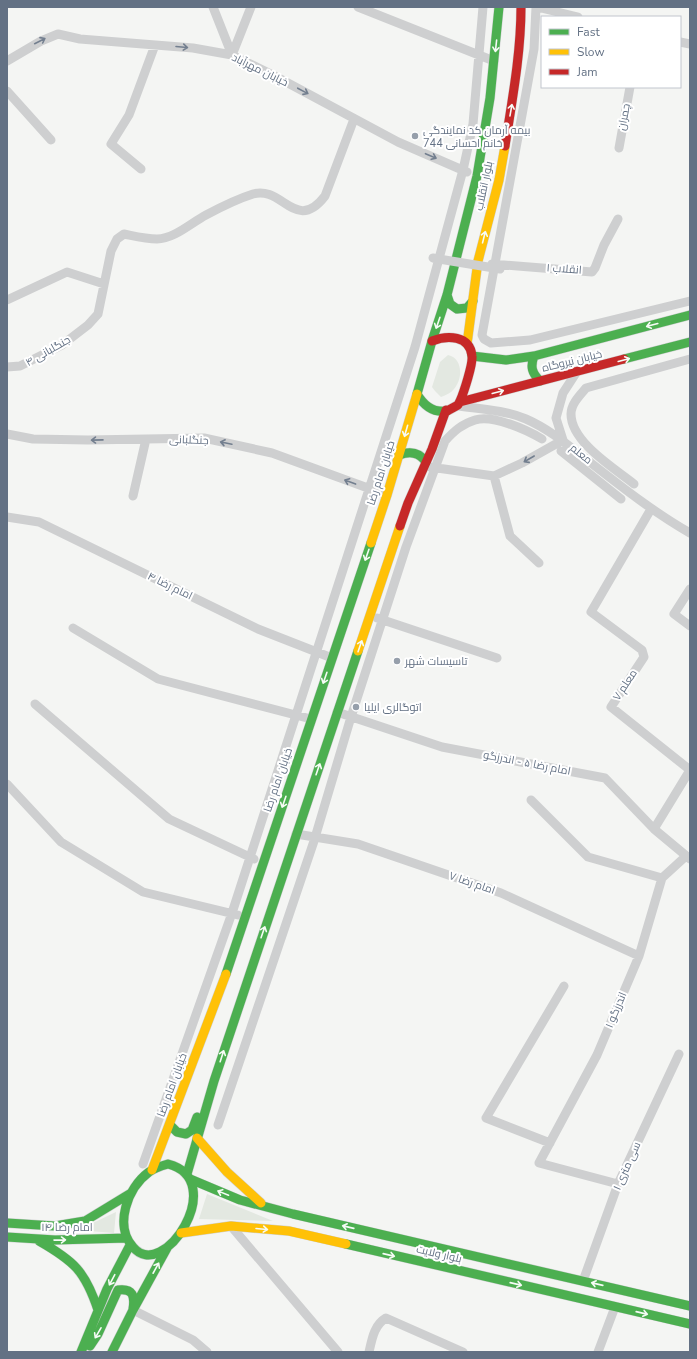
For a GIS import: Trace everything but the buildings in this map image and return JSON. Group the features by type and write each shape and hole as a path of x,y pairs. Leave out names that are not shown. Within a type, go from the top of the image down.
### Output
{"main road":[{"name":"بلوار انقلاب","path":"432,341 447,295 477,176 490,98 499,7"},
{"name":"بلوار انقلاب","path":"467,344 478,261 498,180 512,101 521,25 521,7"},
{"path":"447,295 450,304 458,309 467,308 473,301"},
{"name":"خیابان نیروگاه","path":"472,356 503,360 534,356 690,315"},
{"path":"432,341 438,338 450,336 456,337 467,344 472,356 459,404"},
{"name":"خیابان امام رضا","path":"152,1170 223,980 263,863 387,495 432,341"},
{"name":"خیابان نیروگاه","path":"446,410 459,404 540,381 576,373 690,342"},
{"path":"534,356 530,365 531,370 533,375 540,381"},
{"path":"417,394 423,403 431,409 441,412 446,410"},
{"path":"188,1176 197,1138 214,1081 337,712 408,503 446,410"},
{"path":"399,456 406,452 415,452 422,456 425,464"},
{"path":"170,1125 180,1134 187,1134 192,1130 200,1107 214,1081"},
{"path":"197,1138 227,1173 247,1192 267,1207"},
{"path":"112,1352 167,1248 181,1233 186,1225 192,1208 193,1192 188,1176 176,1165 168,1164 152,1170 141,1179 131,1193 126,1208 124,1222 129,1242 139,1253 148,1255 159,1253 167,1248"},
{"name":"بلوار ولایت","path":"188,1176 240,1200 292,1214 690,1306"},
{"name":"امام رضا ۱۴","path":"7,1223 55,1226 85,1221 131,1193"},
{"path":"288,1231 284,1224 288,1216 292,1214"},
{"name":"بلوار ولایت","path":"181,1233 231,1226 288,1231 690,1324"},
{"name":"امام رضا ۱۴","path":"7,1237 129,1242"},
{"path":"35,1239 57,1251 73,1263 86,1278 98,1310"},
{"path":"81,1352 107,1289 129,1242"},
{"path":"85,1352 98,1334 118,1290 125,1289 130,1291 134,1296 135,1300 133,1310"}],"street":[{"path":"213,7 232,55"},
{"path":"232,55 251,7"},
{"path":"358,7 494,61"},
{"path":"143,1164 232,913 415,347 463,170 473,124 483,7"},
{"path":"574,16 536,7 534,49 498,267 482,335 484,339 491,344 530,340 690,301"},
{"name":"خیابان مهرآباد","path":"7,61 40,41 58,34 80,39 193,48 232,55 398,142 477,176"},
{"path":"141,169 111,144 129,115 155,45"},
{"name":"چمران","path":"619,148 630,88"},
{"path":"7,91 51,140"},
{"name":"جنگلبانی ۴","path":"7,366 20,366 62,345 98,314 111,251 117,239 124,234 158,239 177,233 204,216 255,193 268,194 302,212 311,210 318,205 325,196 354,119"},
{"name":"انقلاب ۱","path":"478,261 498,267 592,272 618,219"},
{"path":"433,258 498,267"},
{"path":"7,300 67,272 104,284"},
{"path":"634,484 591,449 578,435 571,415 573,406 580,394 586,388 690,359"},
{"path":"425,464 435,468 494,476 522,463 563,440 556,418 563,393 576,373"},
{"name":"معلم","path":"459,404 525,419 563,440 651,509 690,534"},
{"path":"218,1125 316,837 351,717 406,547 445,441 456,429 476,420 483,419 522,428 542,439"},
{"name":"جنگلبانی","path":"7,434 33,439 88,440 204,438 272,453 387,495"},
{"path":"134,496 146,439"},
{"path":"561,451 621,499"},
{"path":"494,476 510,536 539,563"},
{"name":"معلم ۷","path":"651,509 592,612 642,650 644,657 611,707 690,770"},
{"name":"امام رضا ۴","path":"7,517 39,522 258,629 332,658"},
{"path":"690,590 674,614 690,626"},
{"path":"370,616 497,658"},
{"path":"73,628 158,679 311,719"},
{"path":"36,704 169,819 263,863"},
{"name":"امام رضا ۵ - اندرزگو","path":"337,712 442,747 605,778 654,829 688,858"},
{"path":"654,829 690,770"},
{"path":"7,784 61,842 143,892 245,916"},
{"path":"531,800 588,857 662,878 688,858"},
{"name":"امام رضا ۷","path":"296,834 358,844 501,893 639,956"},
{"name":"اندرزگو ۱","path":"618,1184 539,1163 598,1055 639,956 662,878"},
{"path":"550,1143 486,1118 564,986"},
{"name":"سی متری ۱","path":"583,1281 618,1184 679,1054"},
{"path":"231,1226 338,1352"},
{"path":"598,1352 615,1307"},
{"path":"133,1310 193,1340 208,1352"},
{"path":"369,1352 377,1328 380,1322 386,1318 463,1352"}],"shaded area":[{"path":"448,355 457,360 460,375 454,389 450,393 441,397 432,387 440,362"},
{"path":"207,1194 273,1221 199,1219"},
{"path":"116,1212 114,1233 78,1230"}],"traffic: fast":[{"path":"447,411 438,411 430,408 417,394 447,295 477,176 490,98 499,7"},
{"path":"447,295 450,304 457,309 467,308 473,301"},
{"path":"472,356 506,360 534,356 690,315"},
{"path":"624,359 690,342"},
{"path":"534,356 532,370 540,381"},
{"path":"399,455 414,453 426,462"},
{"path":"226,974 371,543"},
{"path":"187,1174 214,1081 358,651"},
{"path":"170,1125 177,1132 186,1134 192,1130 197,1117"},
{"path":"168,1164 186,1174 193,1189 192,1207 185,1225 174,1241 160,1252 146,1255 133,1247 127,1238 124,1229 126,1208 129,1197 141,1179 153,1169 168,1164"},
{"path":"190,1179 240,1200 293,1214 690,1306"},
{"path":"7,1223 55,1226 85,1221 131,1193"},
{"path":"7,1237 55,1240 127,1238"},
{"path":"39,1241 70,1261 77,1268 83,1276 98,1310"},
{"path":"346,1244 690,1324"},
{"path":"81,1352 107,1289 130,1245"},
{"path":"112,1352 167,1248"},
{"path":"90,1346 98,1334 118,1290 127,1290 132,1294 134,1300 133,1309"}],"traffic: slow":[{"path":"467,344 478,261 499,180 505,146"},
{"path":"371,543 417,394"},
{"path":"358,651 400,526"},
{"path":"152,1170 226,974"},
{"path":"197,1138 227,1172 261,1203"},
{"path":"181,1233 231,1226 289,1231 346,1244"}],"traffic: jam":[{"path":"505,146 518,59 521,7"},
{"path":"432,341 444,338 457,338 467,344 472,356 470,371 460,401 458,405 447,411"},
{"path":"460,402 624,359"},
{"path":"400,526 408,503 432,449 446,410"}],"place":[{"name":"بیمه آرمان کد نمایندگی 744 خانم احسانی","path":"415,136"},
{"name":"تاسیسات شهر","path":"397,661"},
{"name":"اتوگالری ایلیا","path":"356,707"}]}
